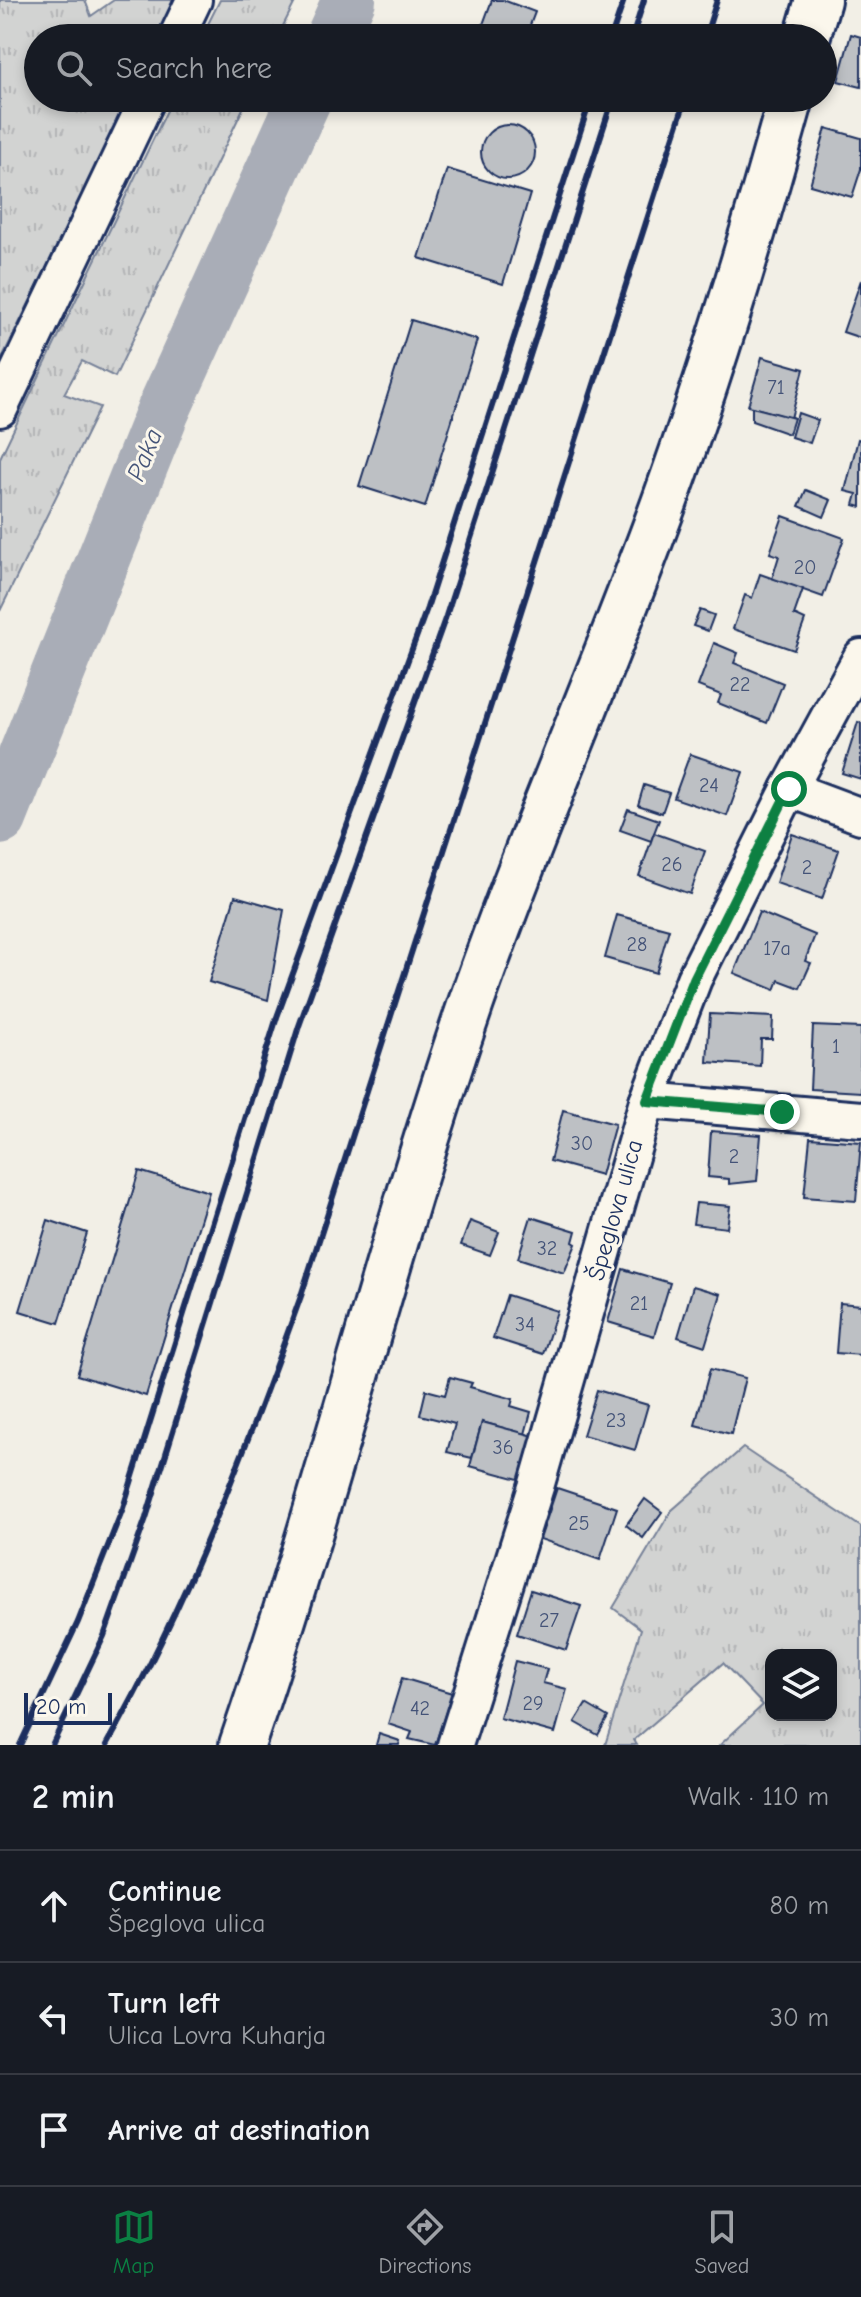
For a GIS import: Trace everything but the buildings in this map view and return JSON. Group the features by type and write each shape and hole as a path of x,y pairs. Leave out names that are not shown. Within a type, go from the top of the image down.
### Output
{"main road":[{"path":"811,24 818,0"},
{"path":"242,1745 323,1491 411,1188 472,1001 662,510 705,388 787,112"}],"street":[{"path":"183,24 194,0"},
{"path":"0,409 141,112"},
{"name":"Špeglova ulica","path":"455,1745 536,1487 647,1101 694,979 789,789 861,657"},
{"path":"789,789 861,816"},
{"path":"647,1101 861,1119"}],"green space":[{"path":"0,0 85,0 91,16 114,0 175,0 164,24 24,24 24,112 123,112 0,362"},
{"path":"220,0 296,0 284,24 208,24"},
{"path":"166,112 241,112 115,377 82,361 64,394 100,407 0,611 0,458"},
{"path":"743,1448 861,1527 861,1745 720,1745 763,1705 723,1663 634,1740 637,1745 605,1745 641,1629 613,1608 671,1511"}],"waterway":[{"name":"Paka","path":"338,24 349,0"},
{"name":"Paka","path":"0,818 163,411 299,112"}],"railway":[{"path":"616,24 624,0"},
{"path":"636,24 644,0"},
{"path":"709,24 717,0"},
{"path":"20,1745 78,1622 123,1508 277,1017 427,608 586,112"},
{"path":"52,1745 104,1636 146,1518 299,1026 446,616 608,112"},
{"path":"107,1745 164,1636 214,1524 301,1296 682,112"}],"route":[{"path":"782,1112 647,1101 694,979 789,789"}]}
